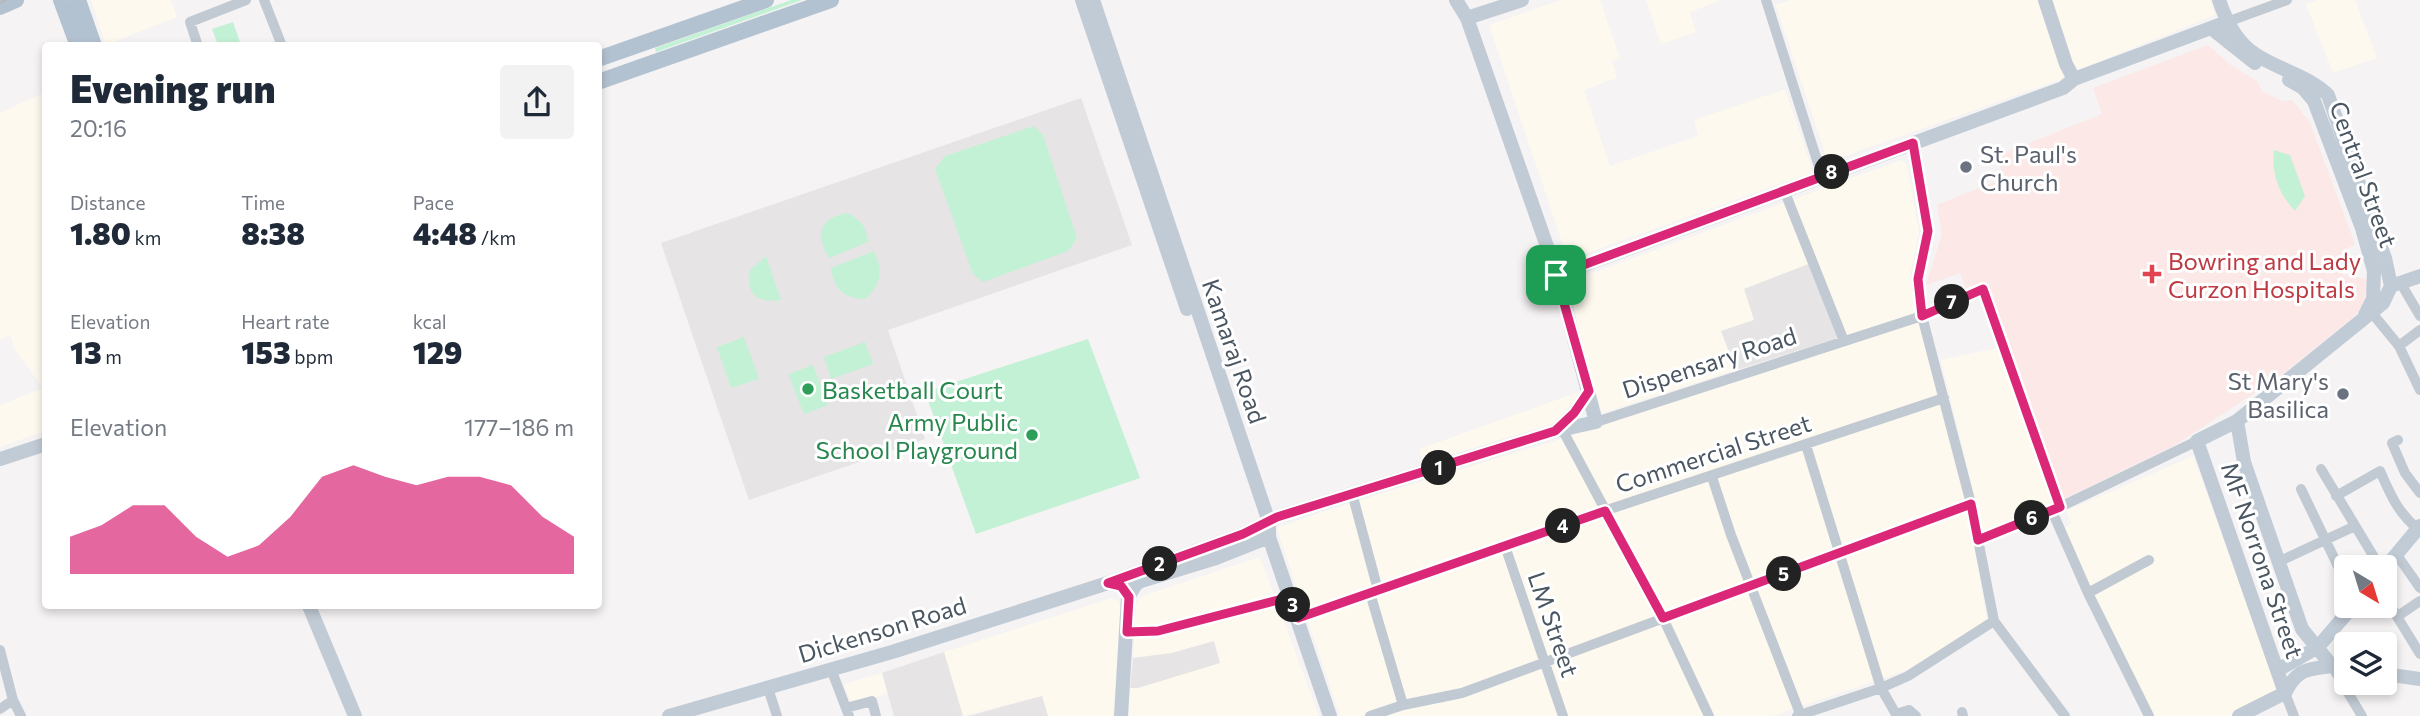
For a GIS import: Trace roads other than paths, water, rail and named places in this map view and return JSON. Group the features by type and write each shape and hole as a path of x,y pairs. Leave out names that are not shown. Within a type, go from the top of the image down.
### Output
{"main road":[{"path":"0,8 16,0"},
{"path":"61,0 77,42"},
{"path":"78,0 93,42"},
{"path":"602,58 766,0"},
{"path":"602,81 831,0"},
{"path":"639,44 646,65"}],"street":[{"path":"197,42 190,22 246,0"},
{"path":"264,0 280,42"},
{"name":"Kamaraj Road","path":"1082,0 1111,71 1331,716"},
{"name":"Kamaraj Road","path":"1093,0 1111,71"},
{"path":"1457,0 1468,18 1556,275 1596,422"},
{"path":"1467,0 1468,18"},
{"path":"1468,18 1522,0"},
{"path":"1766,0 1822,176"},
{"path":"2045,0 2066,64 2074,79"},
{"name":"Central Street","path":"2219,0 2227,22 2255,54 2316,84 2328,95 2395,284"},
{"path":"1556,275 2063,88 2074,79 2287,0"},
{"name":"Central Street","path":"2211,28 2248,59 2303,88 2314,101 2362,228 2375,273 2373,299 2366,318"},
{"path":"1913,143 1928,231 1918,279 1922,316 1971,504 1994,621 2065,716"},
{"path":"1784,190 1844,341"},
{"path":"1978,540 2056,509 2236,421 2366,318 2383,303 2395,284 2420,276"},
{"path":"2395,284 2420,316"},
{"name":"Dispensary Road","path":"1266,528 1277,517 1559,430 1596,422 1922,316 1983,289 2056,509"},
{"path":"2366,318 2399,346 2415,370 2420,390"},
{"path":"2399,346 2420,330"},
{"path":"1589,391 1559,430 1663,618 1710,716"},
{"name":"Commercial Street","path":"1298,618 1605,511 1944,398"},
{"name":"MF Norrona Street","path":"2236,421 2244,462 2302,629 2334,662"},
{"path":"2398,440 2392,443 2405,473 2420,493"},
{"name":"MF Norrona Street","path":"2197,441 2285,693"},
{"path":"0,459 42,445"},
{"path":"1806,445 1881,688 1896,715 1909,710 1916,716"},
{"path":"2320,469 2372,555"},
{"path":"2336,496 2380,471 2393,501 2405,518 2419,528 2397,555"},
{"path":"1712,477 1799,716 1908,676 1994,621"},
{"path":"2301,489 2334,560"},
{"path":"1352,494 1403,705"},
{"path":"1370,716 1403,705 1462,692 1971,504"},
{"path":"2056,509 2088,593 2149,716"},
{"path":"2278,562 2353,527"},
{"path":"1122,716 1129,597 1141,581 1216,558 1266,528"},
{"name":"Dickenson Road","path":"669,716 1108,583 1266,528"},
{"name":"LM Street","path":"1505,546 1563,716"},
{"path":"2398,556 2420,588"},
{"path":"2088,593 2149,560"},
{"path":"1108,583 1121,586 1129,597"},
{"path":"1127,632 1158,631 1290,597"},
{"path":"2420,601 2398,616 2420,654"},
{"path":"301,609 345,716"},
{"path":"310,609 355,716"},
{"path":"2278,670 2318,647 2343,618"},
{"path":"0,650 13,700 21,716"},
{"path":"2239,716 2285,693 2292,678 2304,670 2334,667"},
{"path":"831,669 848,712 872,701 876,716"},
{"path":"2397,674 2419,674"},
{"path":"768,688 776,716"},
{"path":"2285,693 2294,716"},
{"path":"2352,695 2362,716"},
{"path":"0,709 13,700"}],"railway":[{"path":"0,3 6,0"}],"place":[{"name":"St. Paul's Church","path":"1966,167"},
{"name":"Bowring and Lady Curzon Hospitals","path":"2152,274"},
{"name":"Basketball Court","path":"808,389"},
{"name":"St Mary's Basilica","path":"2343,394"},
{"name":"Army Public School Playground","path":"1032,435"}]}
